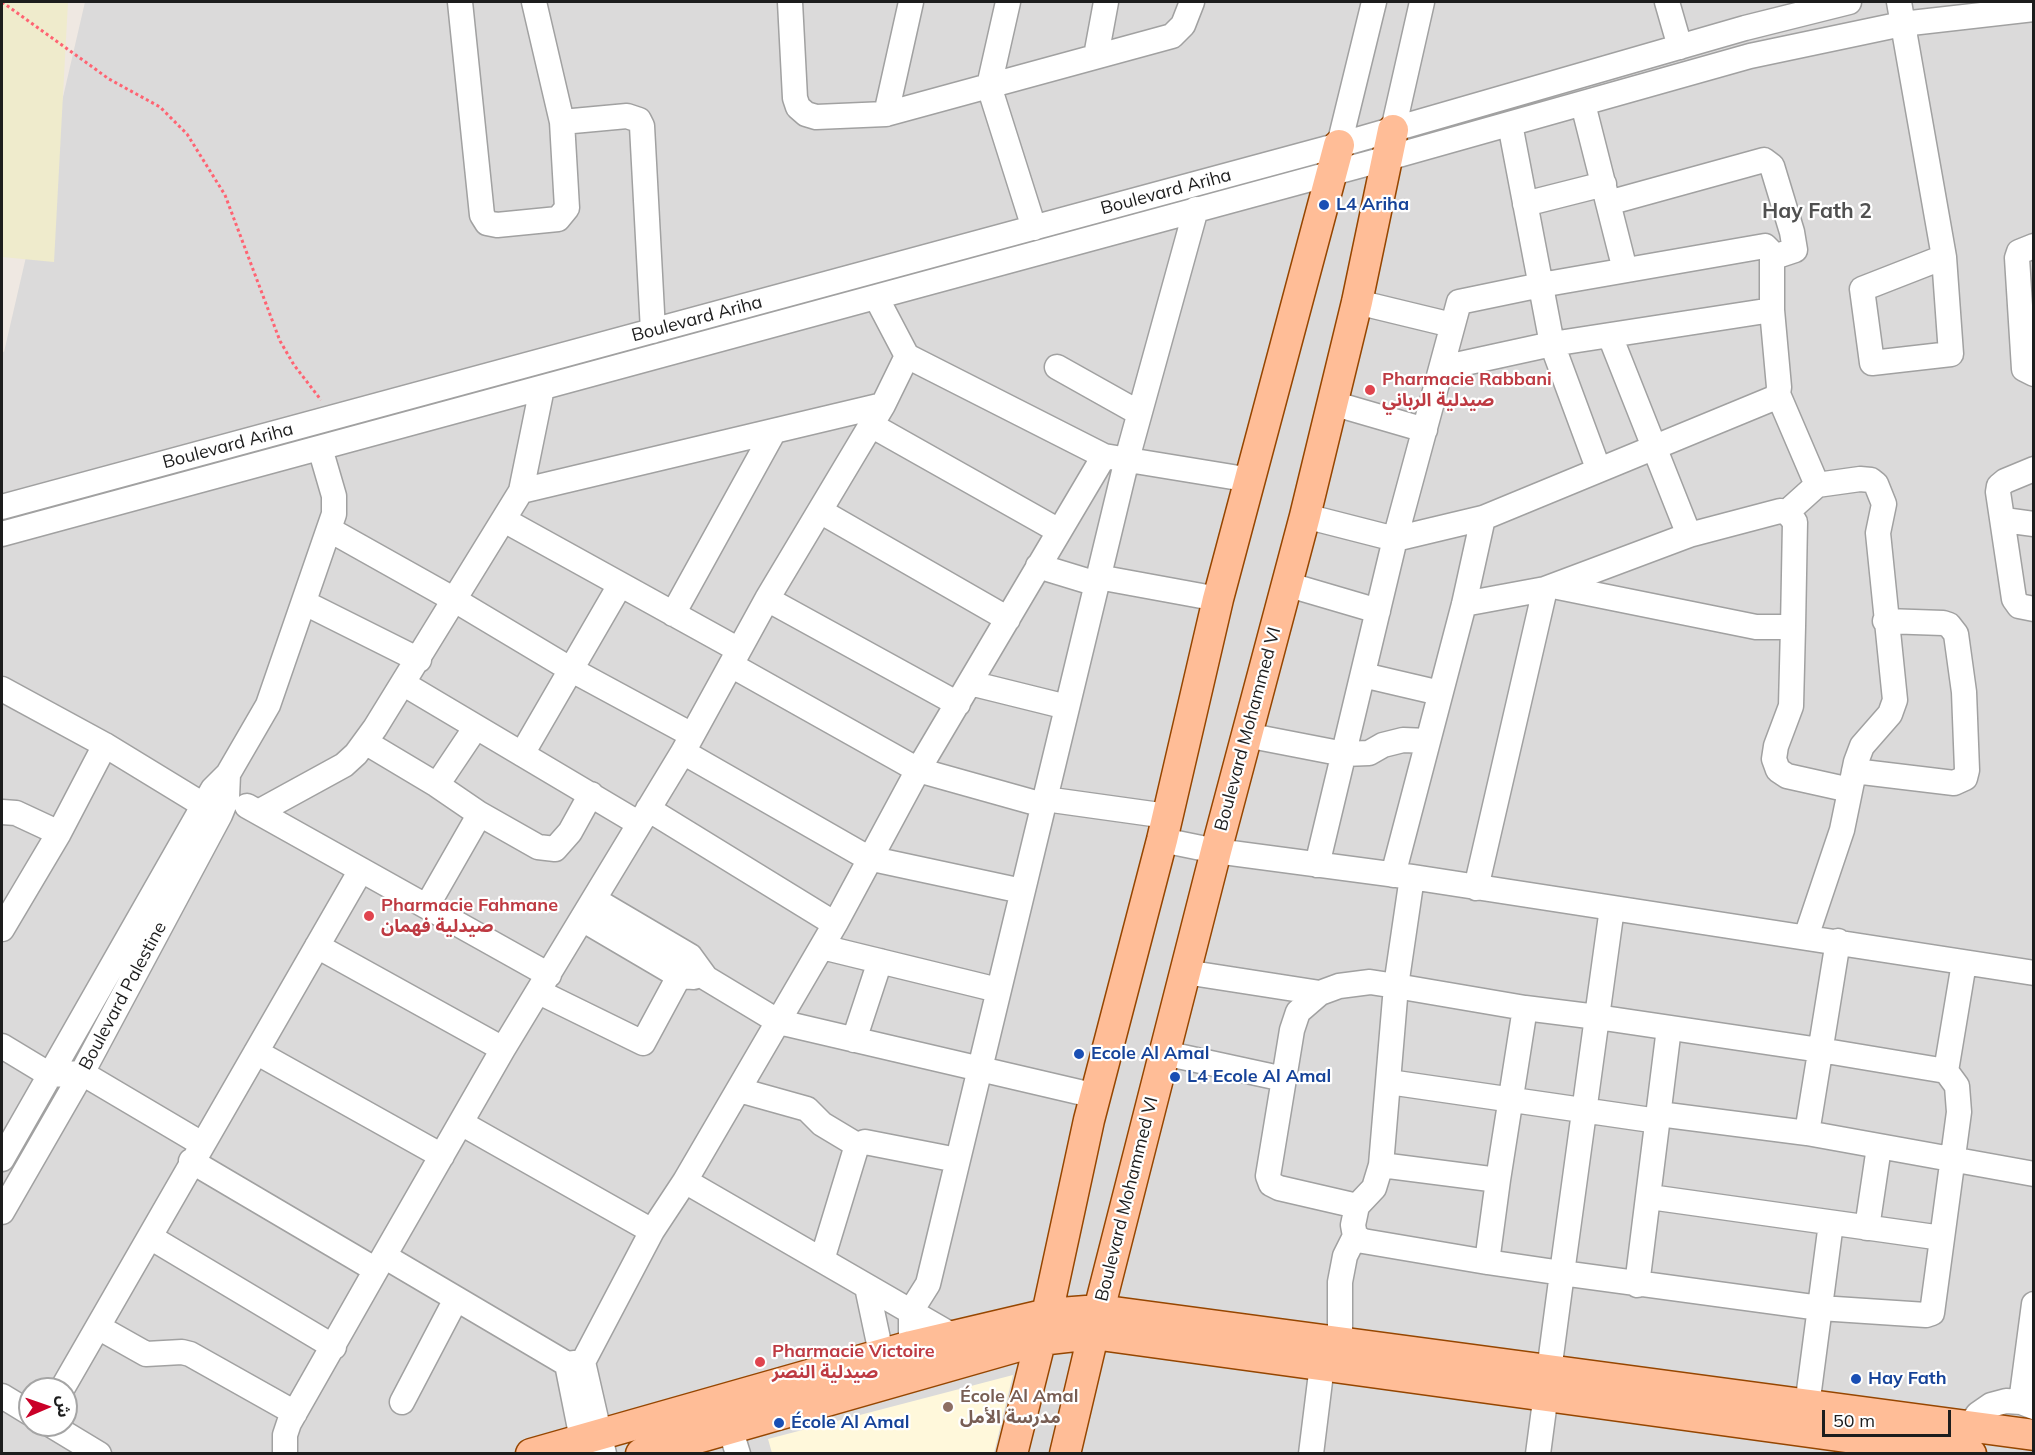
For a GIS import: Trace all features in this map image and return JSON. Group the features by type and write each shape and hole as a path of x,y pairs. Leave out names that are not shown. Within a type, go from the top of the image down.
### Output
{"main road":[{"name":"Boulevard Mohammed VI","path":"1065,1454 1164,1053 1305,516 1357,302 1390,144"},
{"path":"1011,1454 1044,1327 1096,1096 1164,828 1218,599 1335,159"},
{"path":"641,1454 734,1441 914,1359 953,1336 1096,1322 1546,1383 1967,1447 2034,1435"},
{"path":"531,1454 592,1445 881,1353 914,1359 1044,1327"},
{"path":"1546,1383 1807,1406 1967,1447"}],"street":[{"path":"460,2 482,215 487,223 497,225 558,219 564,214 567,200 562,122 534,2"},
{"path":"790,2 795,98 798,106 806,114 816,117 886,114 1172,36 1183,25 1192,2"},
{"path":"886,114 911,2"},
{"path":"1008,2 989,87 1034,228"},
{"path":"1096,56 1106,2"},
{"path":"1335,159 1374,2"},
{"name":"Boulevard Mohammed VI","path":"1390,144 1422,2"},
{"path":"1666,2 1680,47"},
{"path":"1390,144 1680,47 1849,2"},
{"path":"1390,144 1510,124 1900,13 2034,9"},
{"path":"1900,13 1944,257 1951,354 1872,363 1862,289 1944,257"},
{"path":"1583,104 1625,270"},
{"path":"562,122 627,116 639,120 642,126 653,331"},
{"path":"1510,124 1552,344 1598,468"},
{"name":"Boulevard Ariha","path":"2,507 1034,228 1335,159 1390,144"},
{"name":"Boulevard Ariha","path":"2,534 1196,209 1335,159"},
{"path":"1317,865 1395,539 1459,302 1540,285 1765,246 1777,256 1795,250 1792,232 1772,166 1764,160 1606,194 1525,204"},
{"path":"592,1445 575,1363 779,1022 835,924 868,858 1038,566 1059,531 1115,458 1139,413 1196,209"},
{"path":"2034,246 2019,252 2017,258 2024,369 2034,374"},
{"path":"1772,253 1772,310 1778,394 1817,485"},
{"path":"876,297 907,356 1115,458 1251,480"},
{"path":"1357,302 1452,325"},
{"path":"1442,368 1552,344 1772,310"},
{"path":"1610,336 1689,535"},
{"path":"285,1454 285,1435 295,1413 503,1049 688,744 767,599 877,415 907,356"},
{"path":"1057,367 1139,413"},
{"path":"260,811 344,765 365,742 404,684 453,599 521,491 542,388"},
{"path":"1305,516 1395,539 1483,518 1598,468 1774,398 1778,394"},
{"path":"1332,403 1425,430"},
{"path":"521,491 773,433 877,415 1059,531"},
{"path":"673,614 773,433"},
{"name":"Boulevard Palestine","path":"2,1212 82,1073 218,797 268,705 334,514 334,496 320,448"},
{"path":"914,1359 910,1311 928,1284 1098,580 1115,458"},
{"path":"2034,469 1999,486 2016,604 2034,609"},
{"path":"1787,512 1817,485 1860,479 1871,480 1876,484 1884,504 1878,533 1885,621 1895,700 1890,714 1862,746 1842,830 1806,937"},
{"path":"820,511 1008,620"},
{"path":"1464,604 1549,587 1689,535 1780,511 1787,512 1795,522 1791,706 1776,746 1774,759 1778,770 1787,776 1852,781 1961,782 1967,770 1964,692 1956,634 1943,623 1885,621"},
{"path":"1311,1454 1331,1354 1340,1281 1345,1256 1354,1236 1353,1225 1357,1206 1374,1188 1381,1165 1396,986 1402,876 1428,741 1464,604 1483,518"},
{"path":"504,520 673,614 735,658 918,770 1044,802 1164,828 1216,851 1402,876 2033,974"},
{"path":"2005,526 2034,524"},
{"path":"2005,526 2034,535"},
{"path":"330,530 453,599 570,669 868,858 1022,891"},
{"path":"1038,566 1098,580 1218,599"},
{"path":"1286,584 1378,611"},
{"path":"522,754 620,585"},
{"path":"1549,587 1756,627 1793,627"},
{"path":"1476,888 1549,587"},
{"path":"767,599 958,704"},
{"path":"305,603 419,660"},
{"path":"1363,675 1440,693"},
{"path":"970,683 1067,707"},
{"path":"404,684 591,794 643,816 835,924"},
{"path":"2,689 105,745 218,797 260,811 427,906 544,984 643,1043 684,966"},
{"path":"437,785 476,727"},
{"path":"1246,735 1344,754 1369,753 1383,745 1403,740 1428,741"},
{"path":"365,742 437,785 478,813 538,847 555,849 570,832 591,794"},
{"path":"2,929 59,833 105,745"},
{"name":"Boulevard Palestine","path":"2,1159 50,1075 218,797"},
{"path":"2,812 15,813 59,833"},
{"path":"427,906 477,820 478,813"},
{"path":"69,1377 361,870"},
{"path":"1538,1454 1612,908"},
{"path":"588,910 779,1022 1096,1096"},
{"path":"1807,1133 1838,942"},
{"path":"317,946 503,1049"},
{"path":"822,947 998,990"},
{"path":"854,1040 880,961"},
{"path":"1946,1071 1964,963"},
{"path":"1185,972 1320,993"},
{"path":"1354,1236 1363,1241 1637,1285 1820,1308 1926,1315 1932,1313 1959,1096 1954,1078 1946,1071 1820,1050 1525,1008 1370,982 1354,983 1320,993 1298,1012 1292,1030 1268,1176 1271,1184 1279,1188 1357,1206"},
{"path":"1487,1262 1525,1008"},
{"path":"1637,1285 1650,1197 1669,1028"},
{"path":"2,1046 50,1075 82,1073 197,1152 380,1263 575,1363"},
{"path":"256,1052 442,1156"},
{"path":"1164,1053 1284,1079"},
{"path":"1389,1082 1584,1112 1807,1133 2034,1174"},
{"path":"739,1090 807,1109 822,1124 857,1145 866,1142 957,1160"},
{"path":"461,1123 652,1231"},
{"path":"822,1260 857,1145"},
{"path":"1867,1228 1879,1147"},
{"path":"1381,1165 1498,1180"},
{"path":"685,1181 953,1336"},
{"path":"1650,1197 1942,1238"},
{"path":"1807,1406 1831,1223"},
{"path":"150,1237 334,1347"},
{"path":"867,1287 881,1353"},
{"path":"402,1402 455,1301"},
{"path":"1967,1447 1978,1414 1990,1405 2006,1401 2027,1404 2034,1304"},
{"path":"98,1327 146,1354 182,1352 190,1354 295,1413"},
{"path":"2,1396 18,1406"},
{"path":"71,1437 99,1454"}],"path":[{"path":"2,2 109,79 160,107 187,134 225,195 280,341 294,365 324,404"}],"shaded area":[{"path":"2,2 68,2 54,262 2,257"},
{"path":"85,2 2033,2 2033,1453 2,1453 2,351 4,352"},
{"name":"École Al Amal مدرسة الأمل","path":"1013,1375 994,1453 772,1453 768,1439"}],"place":[{"name":"L4 Ariha","path":"1324,205"},
{"name":"Pharmacie Rabbani صيدلية الرباني","path":"1370,390"},
{"name":"Pharmacie Fahmane صيدلية فهمان","path":"369,916"},
{"name":"Ecole Al Amal","path":"1079,1054"},
{"name":"L4 Ecole Al Amal","path":"1175,1077"},
{"name":"Pharmacie Victoire صيدلية النصر","path":"760,1362"},
{"name":"Hay Fath","path":"1856,1379"},
{"name":"École Al Amal مدرسة الأمل","path":"948,1407"},
{"name":"École Al Amal","path":"779,1423"}],"district":[{"name":"Hay Fath 2","path":"1817,212"}]}
